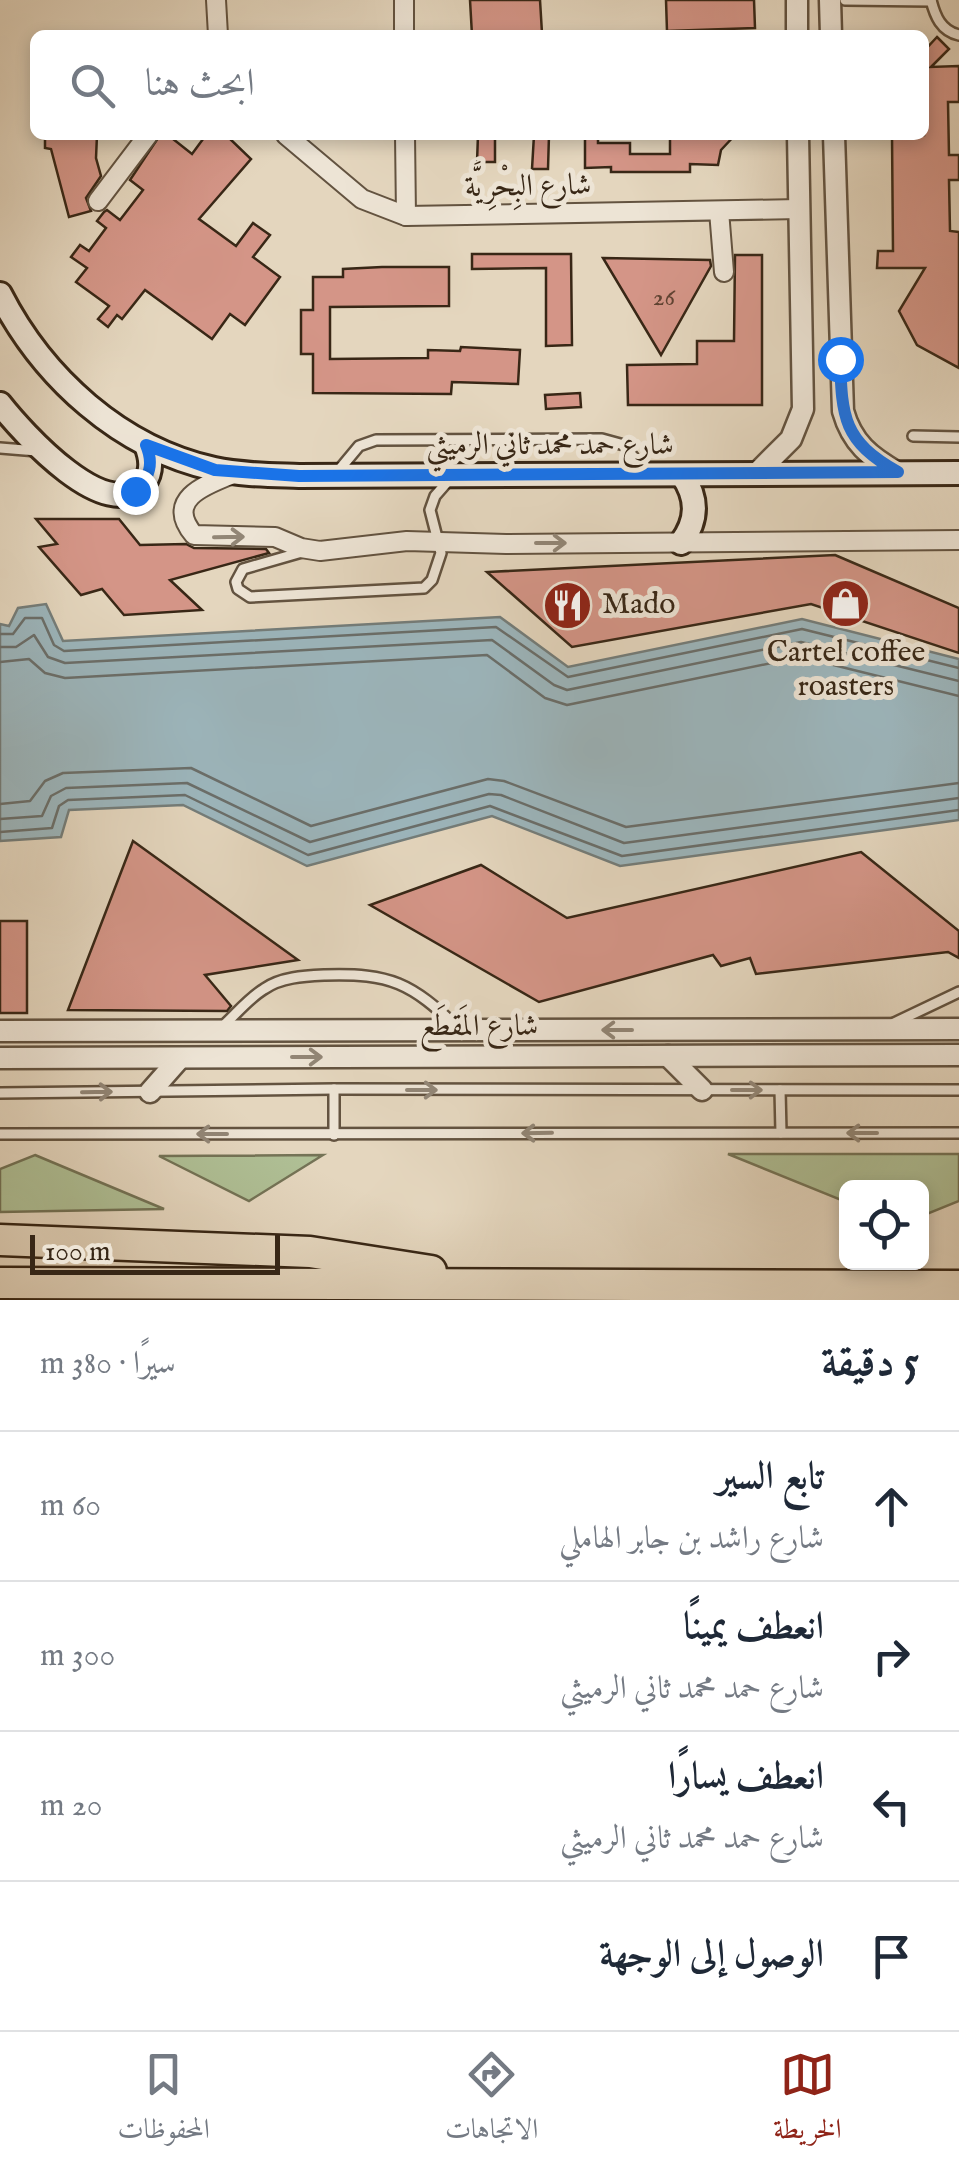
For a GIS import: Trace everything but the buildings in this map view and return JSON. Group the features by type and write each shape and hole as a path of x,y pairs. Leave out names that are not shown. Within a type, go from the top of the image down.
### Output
{"highway":[{"path":"0,1240 310,1252 399,1263 472,1284"},
{"path":"0,1282 959,1286"}],"main road":[{"name":"شارع حمد محمد ثاني الرميثي","path":"0,294 16,325 61,382 146,445 215,470 452,476 958,469"},
{"path":"0,404 44,452 89,485 111,495 135,491 148,476 151,466 146,445"},
{"path":"681,542 694,514 692,492 682,475"}],"street":[{"path":"216,0 218,30"},
{"path":"404,0 404,30"},
{"path":"797,0 797,30"},
{"path":"830,0 831,30"},
{"path":"98,202 144,140"},
{"name":"شارع البِحْرِيَّة","path":"292,140 362,200 406,216 799,209"},
{"path":"405,140 406,216"},
{"path":"755,474 791,440 802,410 798,140"},
{"path":"834,140 843,411 862,449 898,472"},
{"path":"720,210 724,272"},
{"path":"238,472 202,486 188,498 185,516 191,532 202,537 275,537 310,550 440,541 959,540"},
{"name":"شارع المَقطَع","path":"0,1031 959,1029"},
{"path":"657,1030 663,1056 702,1090"},
{"name":"شارع المَقطَع","path":"0,1058 959,1055"},
{"path":"150,1092 180,1058"}],"lane":[{"path":"845,0 931,0 936,18 950,33 959,35"},
{"path":"914,436 959,436"},
{"path":"334,476 359,446 376,440 585,439 617,441 648,475"},
{"path":"0,448 44,452"},
{"path":"310,550 244,569 236,582 238,589 250,597 419,590 432,580 440,558 440,541 430,510 452,476"},
{"path":"218,1031 261,990 273,984 356,974 384,977 426,997 460,1030"},
{"path":"880,1029 959,992"},
{"path":"334,1090 334,1135"},
{"path":"780,1090 782,1134"},
{"path":"0,1093 959,1090"},
{"path":"0,1134 959,1133"}],"green space":[{"path":"728,1154 959,1154 959,1201 929,1213 929,1180 839,1180 839,1199"},
{"path":"35,1155 164,1209 0,1212 0,1169"},
{"path":"323,1155 249,1201 159,1156"}],"water":[{"path":"46,604 63,641 500,617 568,667 802,619 959,659 959,820 620,866 492,816 307,866 183,805 69,810 61,837 0,841 0,624 9,626 18,608"}],"place":[{"name":"Cartel coffee roasters","path":"846,604"},
{"name":"Mado","path":"567,605"}],"route":[{"path":"135,491 151,466 146,445 215,470 299,476 898,472 862,449 847,425 840,359"}]}
